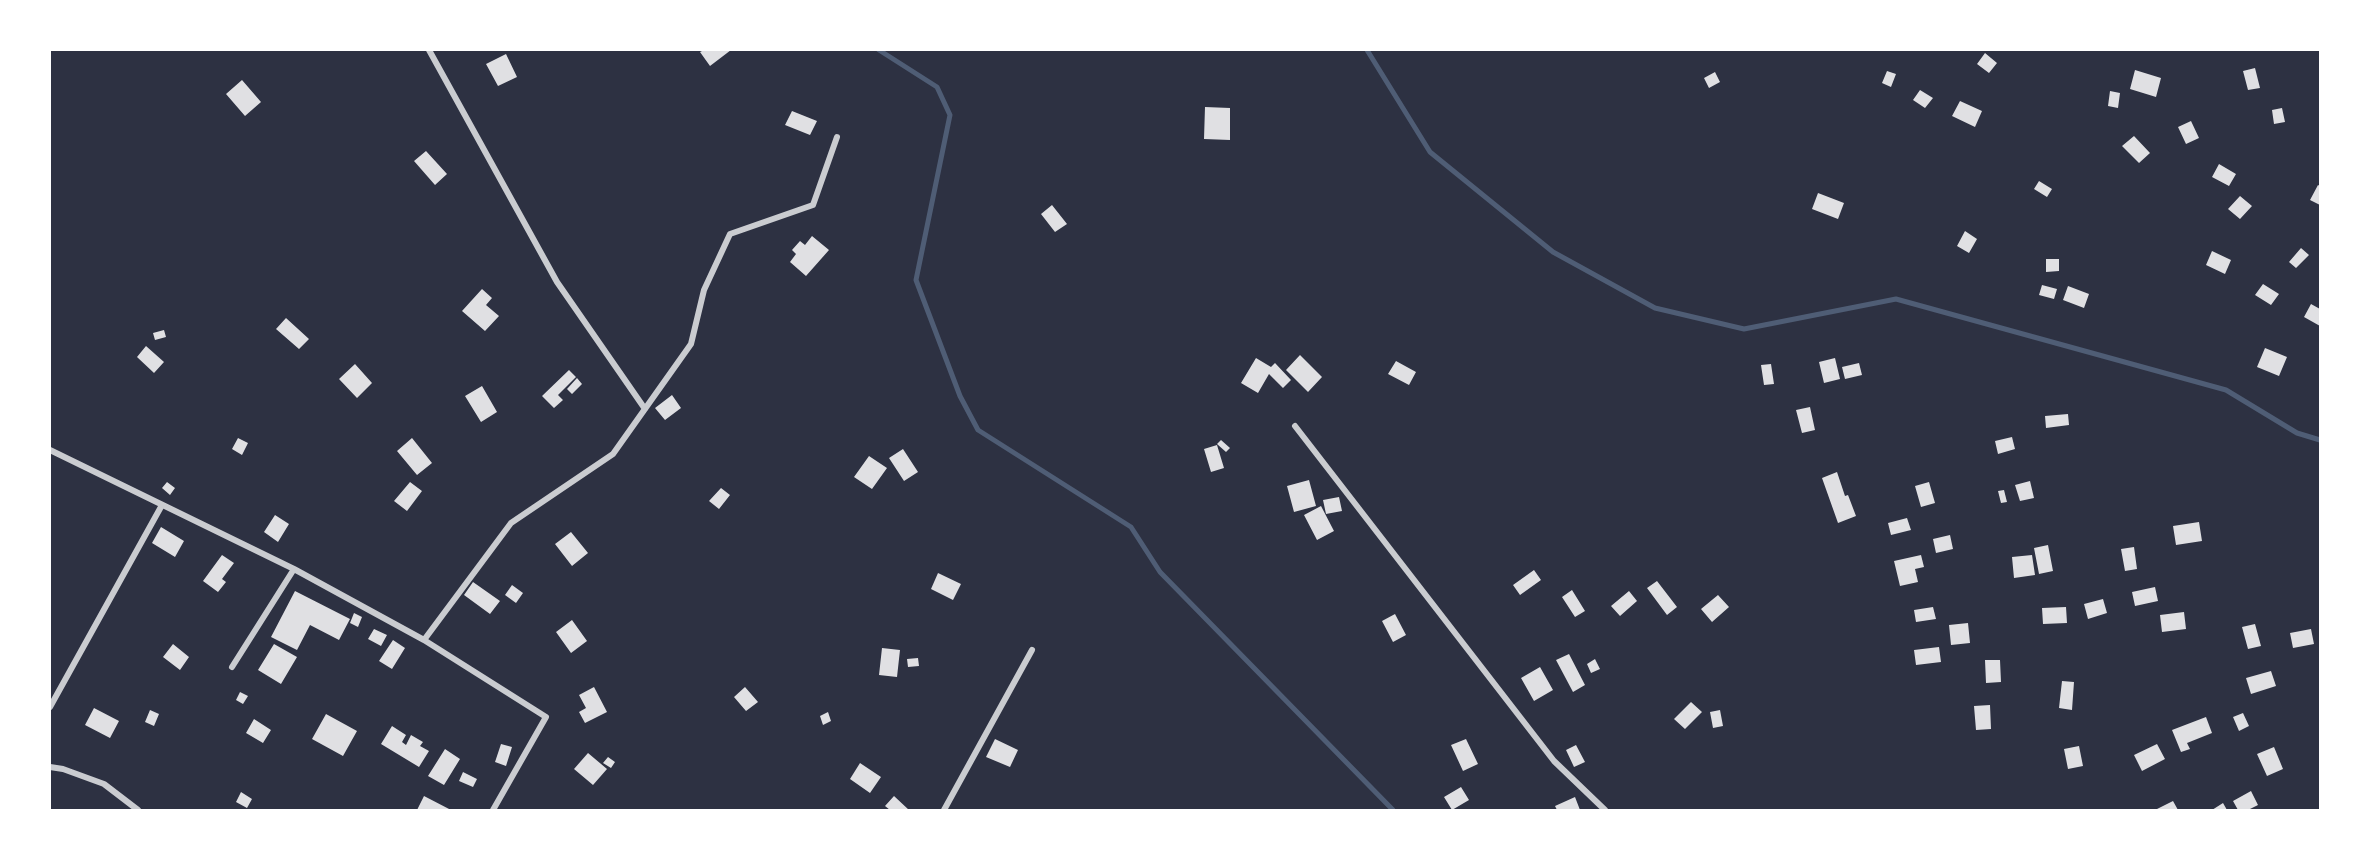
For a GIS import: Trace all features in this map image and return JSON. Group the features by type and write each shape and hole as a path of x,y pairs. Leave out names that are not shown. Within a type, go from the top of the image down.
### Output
{"street":[{"path":"429,50 556,282 645,409"},
{"path":"424,640 512,523 613,454 691,344 704,290 730,234 813,205 837,137"},
{"path":"1295,426 1554,761 1605,810"},
{"path":"50,450 294,569 424,640 546,717 493,810"},
{"path":"50,707 162,505"},
{"path":"232,668 294,569"},
{"path":"945,810 1032,650"},
{"path":"50,766 104,784 138,810"}],"building":[{"path":"731,50 710,66 700,52"},
{"path":"1985,53 1997,63 1989,73 1977,64"},
{"path":"506,54 517,77 498,86 486,64"},
{"path":"2255,68 2260,88 2248,90 2243,71"},
{"path":"2135,70 2161,78 2156,97 2130,89"},
{"path":"1887,71 1896,74 1891,87 1882,83"},
{"path":"1715,72 1720,82 1709,88 1704,78"},
{"path":"242,80 261,102 245,116 226,94"},
{"path":"1920,90 1933,98 1925,108 1913,100"},
{"path":"2110,91 2120,93 2118,108 2108,106"},
{"path":"1960,101 1982,111 1975,127 1952,116"},
{"path":"1205,107 1230,108 1230,140 1204,139"},
{"path":"2282,108 2285,122 2274,124 2272,110"},
{"path":"792,111 817,121 810,135 785,125"},
{"path":"2191,121 2199,138 2186,144 2178,127"},
{"path":"2134,136 2150,153 2139,163 2122,146"},
{"path":"426,151 447,174 435,185 414,161"},
{"path":"2219,164 2236,174 2229,186 2212,177"},
{"path":"2039,181 2052,189 2047,197 2034,189"},
{"path":"2318,185 2320,186 2320,205 2310,200"},
{"path":"1818,193 1844,203 1838,219 1812,209"},
{"path":"2240,196 2252,206 2240,219 2228,209"},
{"path":"1052,205 1067,224 1055,232 1041,214"},
{"path":"1965,231 1977,239 1969,253 1957,246"},
{"path":"812,236 829,250 806,276 790,262 796,254 792,250 800,241 805,245"},
{"path":"2301,248 2309,255 2296,268 2289,262"},
{"path":"2212,251 2231,260 2225,274 2206,265"},
{"path":"2046,259 2059,259 2059,271 2046,272"},
{"path":"2263,284 2279,294 2271,305 2255,295"},
{"path":"2042,285 2057,289 2054,299 2039,295"},
{"path":"2068,286 2089,294 2084,308 2063,300"},
{"path":"482,289 492,298 486,305 499,316 485,331 462,311"},
{"path":"2311,304 2320,309 2320,326 2304,317"},
{"path":"286,318 309,339 299,349 276,329"},
{"path":"164,330 166,337 155,340 153,333"},
{"path":"146,346 164,362 154,373 137,357"},
{"path":"2265,348 2287,357 2279,376 2257,367"},
{"path":"1300,355 1322,377 1308,392 1286,370"},
{"path":"1256,358 1271,367 1275,363 1291,380 1283,388 1269,374 1258,393 1241,383"},
{"path":"1835,358 1840,379 1824,383 1819,362"},
{"path":"1396,361 1416,372 1409,385 1388,374"},
{"path":"1859,363 1862,375 1845,379 1842,367"},
{"path":"355,364 372,383 357,398 339,379"},
{"path":"1771,364 1774,384 1764,385 1761,365"},
{"path":"569,370 576,377 558,395 563,400 554,408 542,396"},
{"path":"577,378 582,384 572,394 567,389"},
{"path":"482,386 497,412 481,422 465,396"},
{"path":"672,395 681,408 665,420 655,408"},
{"path":"1810,407 1815,430 1802,433 1796,410"},
{"path":"2068,414 2069,425 2046,428 2045,416"},
{"path":"2012,437 2015,449 1998,454 1995,441"},
{"path":"238,438 248,443 242,455 232,449"},
{"path":"412,438 432,463 417,475 397,451"},
{"path":"1221,440 1230,448 1226,452 1217,444"},
{"path":"1217,445 1224,468 1211,472 1204,449"},
{"path":"903,449 918,472 904,481 889,458"},
{"path":"869,456 887,468 872,489 854,477"},
{"path":"1837,472 1845,496 1848,495 1856,516 1838,523 1822,478"},
{"path":"1309,480 1316,506 1294,512 1287,486"},
{"path":"2030,481 2034,498 2020,501 2015,485"},
{"path":"167,482 175,488 170,495 162,488"},
{"path":"410,482 422,491 407,511 394,501"},
{"path":"1929,482 1935,503 1921,507 1915,486"},
{"path":"721,488 730,495 719,509 709,501"},
{"path":"2004,490 2007,502 2001,503 1998,491"},
{"path":"1339,497 1342,511 1326,514 1323,500"},
{"path":"1321,506 1334,531 1317,540 1304,515"},
{"path":"275,515 289,524 278,542 264,532"},
{"path":"1907,518 1911,530 1891,535 1888,523"},
{"path":"2199,522 2202,541 2176,545 2173,526"},
{"path":"161,527 184,541 175,557 152,543"},
{"path":"571,532 588,553 572,566 555,544"},
{"path":"1950,535 1953,549 1936,553 1933,539"},
{"path":"2048,545 2053,571 2039,574 2034,548"},
{"path":"2134,547 2137,569 2125,571 2121,549"},
{"path":"222,555 234,563 222,579 226,582 218,592 203,581"},
{"path":"1921,555 1924,567 1915,569 1918,582 1900,586 1894,561"},
{"path":"2032,555 2035,575 2014,578 2012,557"},
{"path":"1534,570 1541,580 1520,595 1513,585"},
{"path":"938,573 961,584 953,600 931,589"},
{"path":"1657,581 1677,607 1667,615 1647,588"},
{"path":"473,582 500,601 490,614 464,595"},
{"path":"512,585 523,593 516,603 505,595"},
{"path":"2155,587 2158,601 2135,606 2132,592"},
{"path":"1572,590 1585,611 1575,617 1562,597"},
{"path":"295,591 350,619 339,640 310,625 297,650 271,637"},
{"path":"1629,591 1637,601 1620,616 1611,606"},
{"path":"1718,595 1729,607 1712,622 1701,609"},
{"path":"2103,599 2107,613 2088,619 2084,604"},
{"path":"1933,607 1936,619 1916,622 1914,610"},
{"path":"2066,607 2067,623 2043,624 2042,608"},
{"path":"2184,612 2186,629 2162,632 2160,615"},
{"path":"354,613 362,617 358,627 350,623"},
{"path":"1395,614 1406,635 1393,642 1382,621"},
{"path":"572,620 587,641 571,653 556,632"},
{"path":"1968,623 1970,643 1951,645 1949,625"},
{"path":"2255,624 2261,646 2248,649 2242,627"},
{"path":"374,629 387,635 381,646 368,639"},
{"path":"2311,629 2314,644 2293,648 2290,633"},
{"path":"393,640 405,648 392,669 379,661"},
{"path":"173,644 189,657 180,670 163,657"},
{"path":"274,644 297,657 281,684 258,670"},
{"path":"1939,647 1941,662 1916,665 1914,650"},
{"path":"882,648 900,650 897,677 879,675"},
{"path":"1569,654 1585,685 1573,692 1556,660"},
{"path":"918,658 919,666 908,667 907,659"},
{"path":"1595,659 1600,669 1591,673 1587,664"},
{"path":"1985,660 2000,660 2001,682 1986,683"},
{"path":"1540,667 1553,690 1534,701 1521,678"},
{"path":"2271,671 2276,686 2251,694 2246,678"},
{"path":"2062,681 2074,682 2072,710 2059,708"},
{"path":"594,687 607,712 585,723 579,712 586,708 579,695"},
{"path":"745,687 758,702 746,711 734,697"},
{"path":"240,692 248,696 243,704 236,700"},
{"path":"1691,702 1702,712 1685,729 1674,719"},
{"path":"1990,705 1991,729 1976,730 1974,706"},
{"path":"94,708 119,721 110,738 85,725"},
{"path":"150,710 159,714 154,726 145,722"},
{"path":"1720,710 1723,726 1713,728 1710,712"},
{"path":"828,712 831,721 823,725 820,716"},
{"path":"2243,713 2249,726 2239,731 2233,717"},
{"path":"326,714 357,731 343,756 312,739"},
{"path":"2206,717 2212,733 2187,743 2190,749 2181,752 2172,730"},
{"path":"254,719 271,730 263,743 246,733"},
{"path":"392,726 406,735 402,742 406,745 411,735 423,742 420,746 429,751 419,767 381,744"},
{"path":"995,739 1018,750 1010,767 986,757"},
{"path":"1466,739 1478,764 1463,771 1451,745"},
{"path":"501,744 512,747 506,766 495,762"},
{"path":"2157,744 2165,759 2142,771 2134,755"},
{"path":"1576,745 1585,762 1574,767 1566,750"},
{"path":"2079,746 2083,766 2068,769 2064,749"},
{"path":"2274,747 2283,769 2267,776 2257,754"},
{"path":"445,749 460,759 444,785 428,776"},
{"path":"588,753 607,769 593,785 574,769"},
{"path":"608,757 615,762 611,768 603,763"},
{"path":"860,763 881,777 870,793 850,779"},
{"path":"463,772 477,779 473,787 459,781"},
{"path":"1461,787 1469,800 1452,810 1444,797"},
{"path":"2251,791 2258,805 2248,810 2238,810 2233,801"},
{"path":"241,792 252,799 247,808 236,802"},
{"path":"424,796 451,810 417,810"},
{"path":"894,796 909,810 890,810 885,806"},
{"path":"1575,797 1580,810 1557,810 1555,806"},
{"path":"2173,801 2178,810 2155,810"},
{"path":"2223,803 2227,810 2212,810"}],"waterway":[{"path":"879,50 937,87 950,115 916,280 960,396 978,430 1131,527 1160,572 1393,810"},
{"path":"1367,50 1430,152 1553,252 1655,308 1744,329 1896,299 2226,390 2297,433 2320,440"}]}
